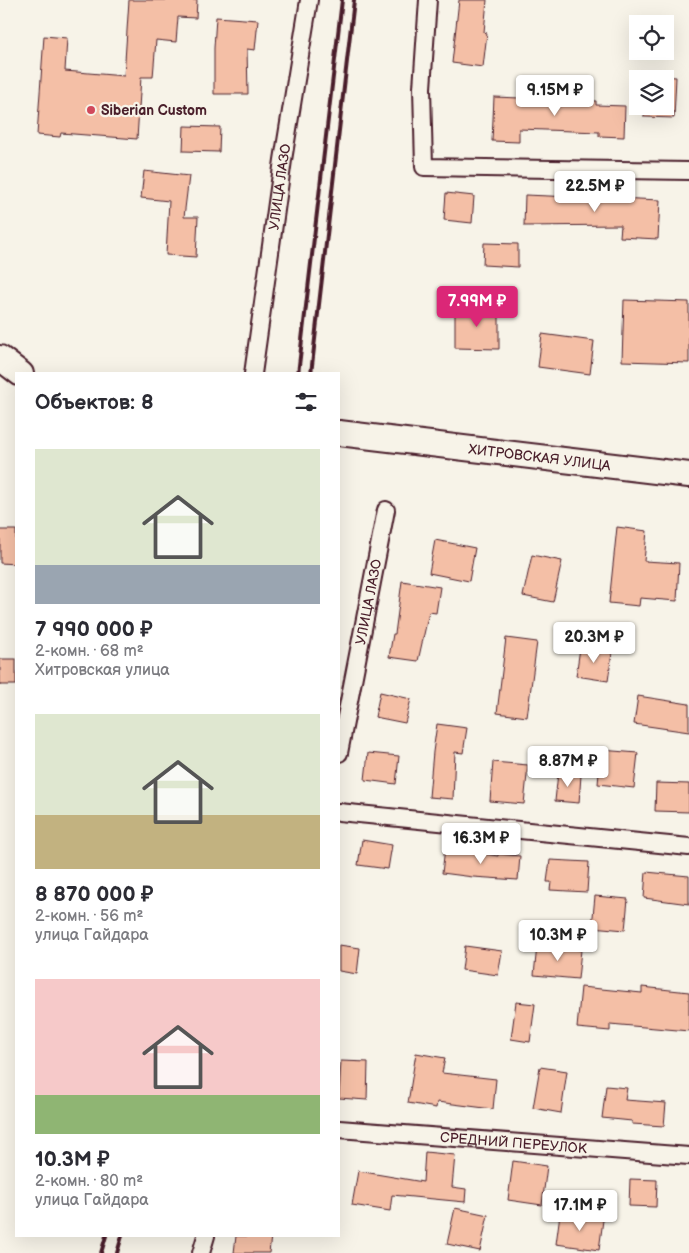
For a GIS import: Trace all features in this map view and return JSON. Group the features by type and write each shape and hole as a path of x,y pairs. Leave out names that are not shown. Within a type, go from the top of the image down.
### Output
{"main road":[{"path":"0,358 18,372"},
{"name":"ХИТРОВСКАЯ УЛИЦА","path":"340,433 391,441 689,475"}],"street":[{"name":"УЛИЦА ЛАЗО","path":"253,372 283,160 309,0"},
{"path":"428,0 422,88 424,167 689,171"},
{"name":"УЛИЦА ЛАЗО","path":"340,748 386,510"},
{"path":"340,812 689,847"},
{"name":"СРЕДНИЙ ПЕРЕУЛОК","path":"340,1128 689,1156"},
{"path":"200,1253 206,1237"}],"building":[{"path":"129,0 197,0 196,18 178,17 176,42 156,40 153,77 141,77 137,139 61,133 60,137 37,135 44,36 67,38 65,71 124,76"},
{"path":"459,0 487,0 484,32 487,33 483,67 452,63"},
{"path":"216,17 258,20 255,50 247,49 248,94 214,94"},
{"path":"674,77 676,77 674,118 644,117 644,115 674,115"},
{"path":"494,97 596,101 596,105 625,106 624,137 599,136 599,132 519,129 519,142 492,141"},
{"path":"184,126 220,127 219,152 183,151"},
{"path":"144,171 189,176 184,217 198,217 196,257 166,255 169,201 141,198"},
{"path":"446,193 474,196 472,223 444,220"},
{"path":"525,195 573,197 573,195 595,195 595,197 660,200 658,239 620,237 621,225 524,226"},
{"path":"484,243 518,244 518,267 483,265"},
{"path":"624,300 689,302 689,363 622,361"},
{"path":"455,308 499,308 499,349 455,348"},
{"path":"542,334 594,341 590,374 538,367"},
{"path":"617,527 647,531 644,561 679,563 677,601 640,598 639,606 609,603"},
{"path":"0,530 15,530 15,564 0,563"},
{"path":"435,540 475,548 469,581 429,573"},
{"path":"532,555 562,561 553,602 523,596"},
{"path":"402,581 440,587 436,613 429,612 418,661 389,657 393,634 395,634"},
{"path":"506,638 537,642 527,717 497,713"},
{"path":"580,648 612,653 608,681 576,676"},
{"path":"0,659 15,659 15,685 0,685"},
{"path":"380,692 411,699 405,723 375,717"},
{"path":"638,696 689,704 689,732 634,724"},
{"path":"437,724 467,728 463,753 455,752 453,799 429,797"},
{"path":"601,750 638,753 634,788 598,784"},
{"path":"368,753 399,756 396,784 365,780"},
{"path":"493,762 528,765 524,804 490,801"},
{"path":"558,773 581,775 579,803 555,801"},
{"path":"656,783 689,784 689,812 655,811"},
{"path":"362,840 392,845 388,869 358,865"},
{"path":"445,848 498,856 498,854 520,856 518,880 442,873"},
{"path":"550,860 589,862 587,892 550,890 551,882 547,882"},
{"path":"646,872 689,876 689,904 644,898"},
{"path":"595,896 628,899 625,930 592,927"},
{"path":"340,945 360,948 357,974 340,971"},
{"path":"465,946 502,951 498,975 462,970"},
{"path":"537,946 581,950 578,979 534,975"},
{"path":"581,987 642,993 642,987 689,992 689,1031 610,1024 610,1031 577,1028"},
{"path":"516,1002 535,1004 530,1042 511,1039"},
{"path":"416,1053 445,1058 442,1073 496,1079 493,1109 437,1102 436,1108 408,1103"},
{"path":"341,1061 368,1062 367,1100 340,1098"},
{"path":"540,1067 567,1071 561,1113 533,1108"},
{"path":"606,1086 627,1088 625,1100 666,1103 664,1126 632,1124 632,1121 602,1118"},
{"path":"425,1152 455,1155 452,1187 466,1189 465,1202 392,1195 390,1211 352,1205 358,1171 423,1182"},
{"path":"513,1161 547,1166 542,1205 508,1200"},
{"path":"630,1179 657,1180 656,1207 629,1206"},
{"path":"455,1208 488,1215 480,1251 447,1244"},
{"path":"560,1214 603,1220 599,1250 556,1244"},
{"path":"236,1237 271,1237 269,1253 234,1253"}],"railway":[{"path":"298,372 342,0"},
{"path":"311,372 354,0"},
{"path":"101,1253 106,1237"},
{"path":"117,1253 122,1237"}],"place":[{"name":"Siberian Custom","path":"91,110"}]}
